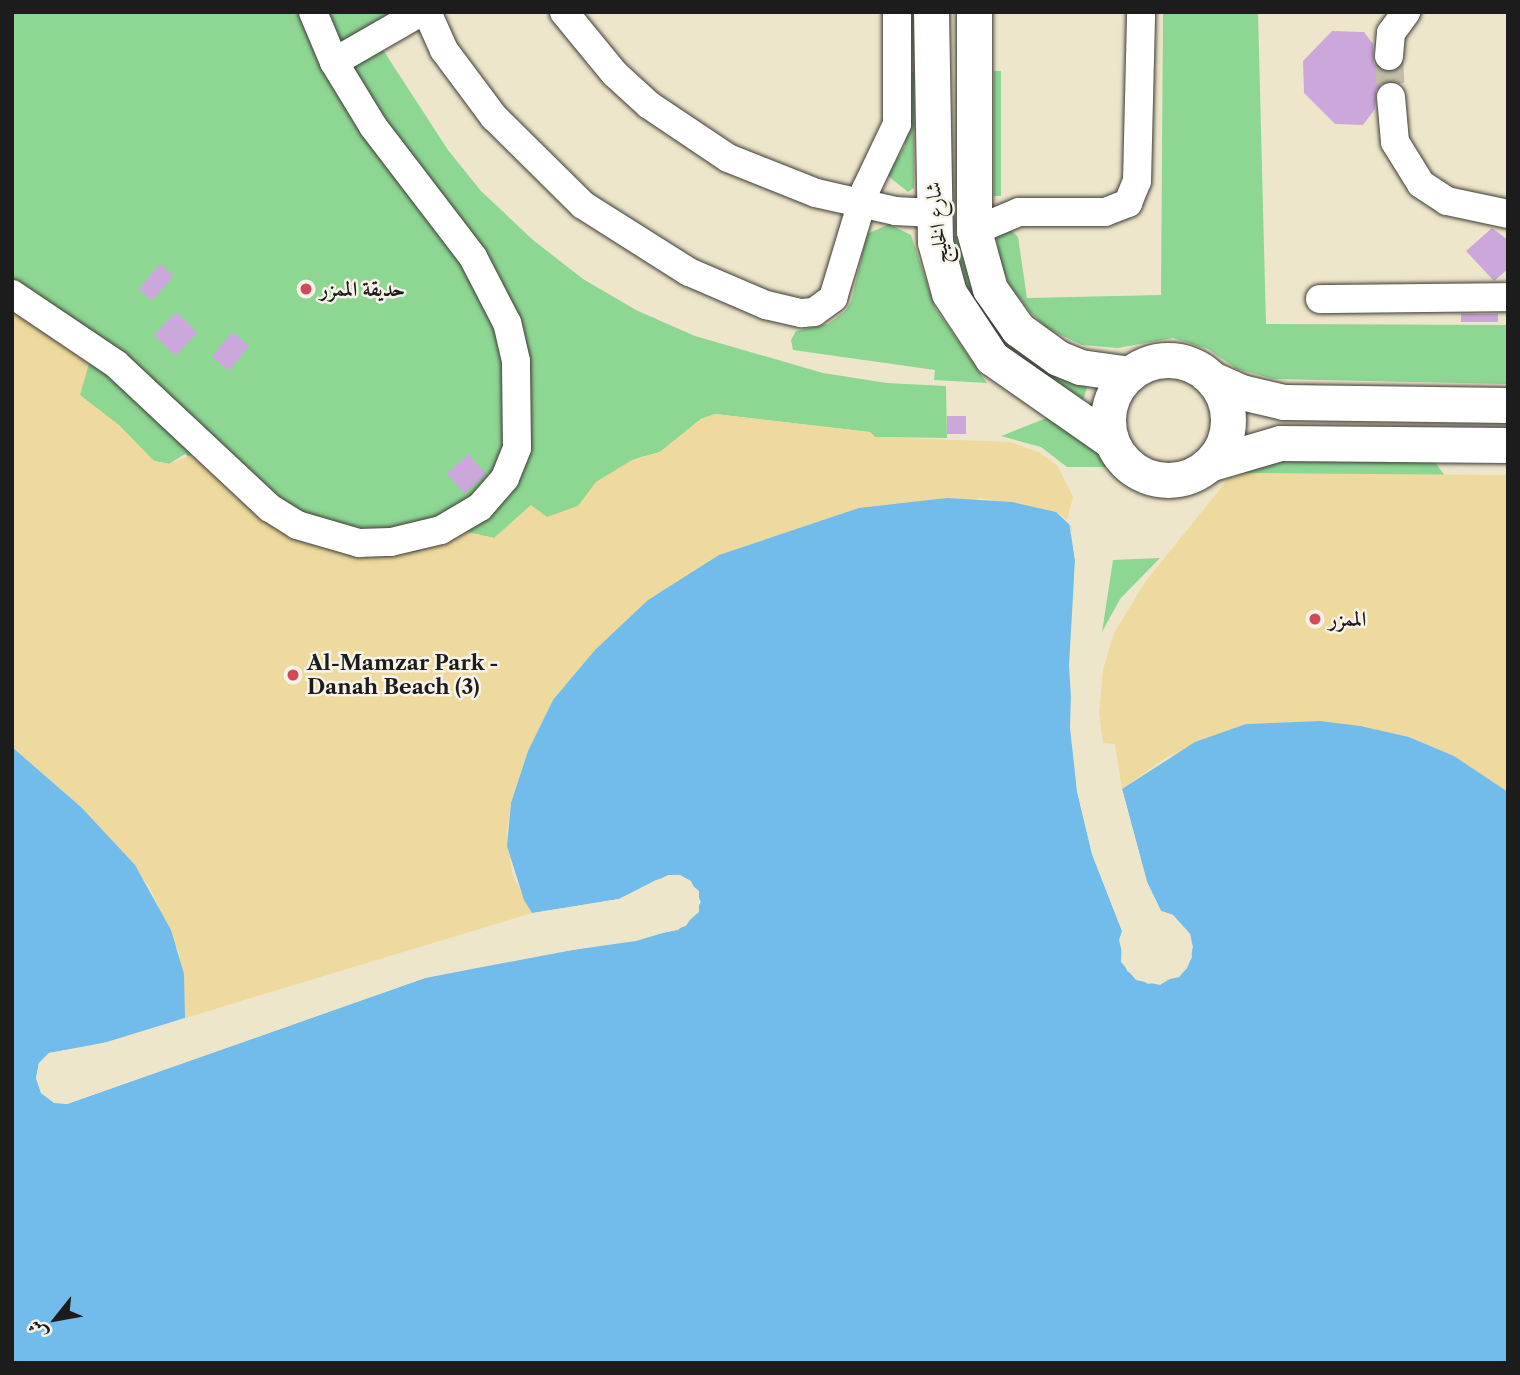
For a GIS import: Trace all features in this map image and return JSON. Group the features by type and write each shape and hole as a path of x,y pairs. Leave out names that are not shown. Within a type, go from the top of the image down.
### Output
{"main road":[{"name":"شارع الخليج","path":"931,12 934,213 940,268 975,338 1011,375 1111,441"},
{"name":"شارع الخليج","path":"974,12 974,221 990,289 1018,329 1058,358 1080,367 1129,374"},
{"path":"934,213 974,221"},
{"path":"1508,405 1284,402 1241,392 1212,379 1186,362 1171,360 1156,361 1129,374 1110,405 1111,441 1121,459 1149,478 1182,480 1212,463 1280,443 1508,445"},
{"path":"1212,379 1227,406 1229,421 1227,436 1212,463"}],"street":[{"path":"12,293 116,364 270,508 298,525 359,543 391,542 425,535 468,516 505,478 517,448 516,362 507,323 473,257 397,160 334,62 313,12"},
{"path":"334,62 421,12"},
{"path":"427,12 468,84 552,178 617,230 727,290 802,313 825,307 838,287 860,204 897,124 897,12"},
{"path":"564,12 615,74 687,133 771,178 860,204 934,213"},
{"path":"974,221 1019,212 1105,212 1128,203 1135,193 1141,12"},
{"path":"1389,56 1391,33 1406,12"},
{"path":"1391,97 1395,142 1421,184 1447,201 1508,214"},
{"path":"1320,299 1508,297"}],"green space":[{"name":"حديقة الممزر","path":"12,12 397,12 374,36 448,150 481,191 533,240 583,279 636,310 695,336 823,373 887,383 946,386 947,438 875,437 869,432 715,414 701,419 660,452 638,458 599,481 578,506 551,517 520,516 494,538 466,532 417,552 383,554 337,551 294,536 185,454 169,464 154,461 80,395 12,318"},
{"path":"1163,12 1258,12 1266,324 1508,325 1508,384 1274,379 1237,369 1208,349 1173,338 1118,348 1082,345 1048,329 1031,313 1010,286 998,256 997,236 1011,230 1018,237 1027,298 1161,295"},
{"path":"994,71 1001,71 1001,196 994,196"},
{"path":"906,72 914,72 914,188 908,192 887,175 905,146"},
{"path":"889,224 911,235 935,308 987,383 934,380 935,370 793,350 791,340 796,331 828,324 845,311 851,302 867,234"},
{"path":"961,235 1088,384 1083,400 1016,363 968,306 947,237"},
{"path":"1052,416 1092,437 1114,467 1067,467 1041,447 1001,436"},
{"path":"1274,458 1433,459 1445,476 1233,473"},
{"path":"1160,558 1120,599 1102,632 1113,560"}],"sand":[{"name":"Al-Mamzar Park - Danah Beach (3)","path":"12,299 91,357 80,395 119,425 154,461 169,464 194,454 294,536 337,551 417,552 467,532 494,538 531,505 547,517 578,506 596,482 632,460 660,452 701,419 715,414 870,432 875,437 1010,442 1038,452 1057,465 1073,497 1067,520 1056,512 979,498 553,700 528,751 511,803 507,832 512,873 532,913 185,1018 179,952 149,886 81,807 12,747"},
{"name":"الممزر","path":"1233,473 1508,475 1508,792 1454,756 1410,737 1320,721 1246,724 1167,757 1122,789 1115,744 1103,743 1099,713 1103,670 1114,633 1146,581"}],"water":[{"path":"947,498 1012,502 1056,512 1071,526 1075,560 1070,728 1077,791 1092,854 1122,931 1119,940 1127,971 1148,984 1179,977 1187,968 1192,957 1190,934 1173,915 1161,911 1147,882 1122,789 1195,742 1246,724 1320,721 1360,726 1409,737 1454,756 1508,792 1508,1363 12,1363 12,747 81,807 135,865 171,930 184,974 185,1018 97,1045 49,1053 39,1063 36,1078 41,1093 54,1102 67,1104 425,978 523,957 636,941 686,926 701,902 691,881 680,875 656,880 619,899 532,913 524,900 507,846 511,803 528,751 553,700 595,650 648,600 719,555 859,508"}],"pier":[{"path":"1068,516 1079,560 1072,666 1081,790 1096,852 1126,930 1122,948 1130,969 1149,981 1167,980 1184,966 1190,947 1181,926 1158,913 1144,883 1124,821 1121,785 1147,882 1161,911 1173,915 1190,934 1193,947 1187,968 1160,985 1136,980 1121,962 1122,931 1092,854 1077,791 1069,666 1075,560"},
{"path":"668,875 680,875 699,891 699,912 678,930 425,978 67,1104 54,1103 41,1093 36,1078 39,1063 49,1053 113,1041 189,1017 114,1044 51,1056 40,1078 44,1090 67,1101 424,975 676,926 691,917 697,902 689,883 679,878 658,883 620,903 528,914 619,899"}],"building":[{"path":"1332,31 1364,32 1373,44 1374,64 1384,71 1384,82 1376,91 1375,109 1363,125 1335,124 1304,93 1303,61"},
{"path":"1492,228 1508,240 1508,269 1494,281 1466,251"},
{"path":"160,264 174,276 152,301 138,289"},
{"path":"176,312 198,333 175,356 154,335"},
{"path":"1461,314 1498,314 1498,322 1461,322"},
{"path":"232,332 249,346 229,371 212,357"},
{"path":"947,416 966,416 966,434 947,434"},
{"path":"468,454 486,474 465,493 446,473"}],"tunnel":[{"path":"1389,56 1391,97"}],"place":[{"name":"حديقة الممزر","path":"306,289"},
{"name":"الممزر","path":"1315,619"},
{"name":"Al-Mamzar Park - Danah Beach (3)","path":"293,675"}]}
